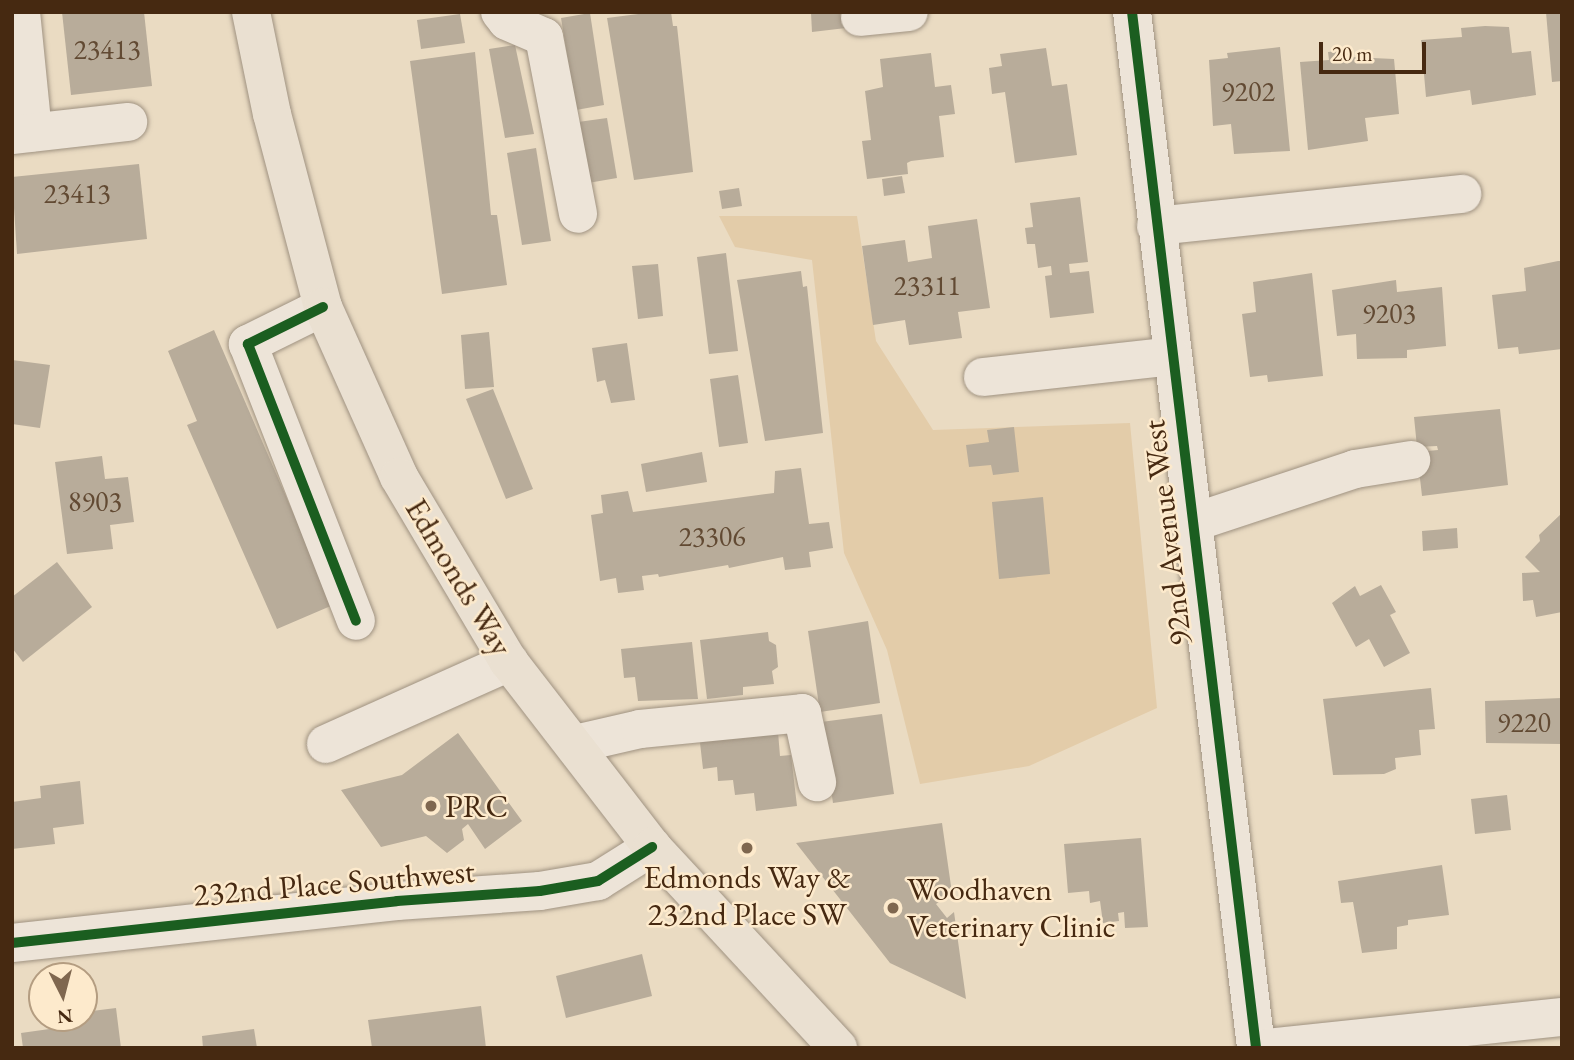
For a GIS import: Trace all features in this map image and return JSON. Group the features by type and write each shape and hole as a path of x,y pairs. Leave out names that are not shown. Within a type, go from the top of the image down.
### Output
{"main road":[{"name":"Edmonds Way","path":"251,12 323,307 399,477 509,662 652,847 838,1048"}],"street":[{"path":"21,12 22,134 128,122"},
{"path":"500,12 507,21 544,37 578,214"},
{"path":"860,17 909,12"},
{"name":"92nd Avenue West","path":"1132,12 1256,1048"},
{"path":"1156,226 1462,194"},
{"path":"323,307 248,344 356,621"},
{"path":"983,377 1172,356"},
{"path":"1192,523 1355,469 1411,460"},
{"path":"326,744 509,662"},
{"path":"575,744 640,729 802,713 817,782"},
{"name":"232nd Place Southwest","path":"12,943 397,901 540,891 598,881 652,847"},
{"path":"1267,1048 1562,1017"}],"shaded area":[{"path":"719,216 857,216 876,341 933,430 1130,423 1157,708 1029,766 920,784 887,650 844,553 812,260 735,247"}],"building":[{"path":"62,12 144,12 152,86 71,95"},
{"path":"671,12 673,26 677,26 693,172 634,180 607,18"},
{"path":"844,12 846,28 812,32 811,13"},
{"path":"1546,12 1562,12 1562,81 1552,82"},
{"path":"590,13 604,105 576,110 561,18"},
{"path":"460,14 465,43 421,49 417,20"},
{"path":"1509,27 1512,53 1531,51 1536,95 1472,105 1470,90 1426,97 1421,40 1462,37 1461,28"},
{"path":"515,45 534,134 505,138 489,49"},
{"path":"1280,47 1290,151 1234,154 1231,124 1213,126 1209,60 1228,58 1227,53"},
{"path":"1046,48 1052,86 1067,84 1077,155 1015,163 1005,92 992,94 989,68 1002,66 1000,54"},
{"path":"1350,50 1351,57 1394,59 1399,114 1365,118 1368,141 1308,150 1300,62 1329,60 1328,52"},
{"path":"475,52 491,215 497,215 507,285 442,294 410,61"},
{"path":"931,53 935,87 951,85 955,114 939,116 944,157 911,161 907,163 908,174 867,179 862,141 871,140 865,91 883,87 880,59"},
{"path":"607,118 617,178 588,183 578,122"},
{"path":"536,148 551,241 522,245 507,153"},
{"path":"139,164 147,239 17,254 12,177"},
{"path":"902,176 905,193 884,196 882,179"},
{"path":"739,188 742,206 722,209 719,191"},
{"path":"1080,197 1088,262 1069,264 1070,273 1089,271 1094,313 1050,318 1045,276 1052,275 1051,266 1038,268 1035,244 1027,244 1025,228 1033,227 1030,203"},
{"path":"977,219 990,308 958,312 962,338 909,345 905,320 873,325 862,246 905,240 908,262 932,258 928,226"},
{"path":"726,253 738,351 709,354 697,257"},
{"path":"1562,261 1562,349 1519,354 1518,347 1498,349 1492,295 1526,291 1524,268"},
{"path":"658,264 663,316 638,319 632,266"},
{"path":"801,271 803,287 807,286 823,433 765,441 737,280"},
{"path":"1312,273 1323,376 1268,382 1267,375 1250,377 1242,314 1256,312 1253,282"},
{"path":"1396,280 1397,292 1442,287 1446,346 1407,350 1407,358 1357,359 1356,334 1337,336 1332,290"},
{"path":"214,330 333,605 277,629 187,425 197,421 168,351"},
{"path":"489,332 494,387 465,389 461,335"},
{"path":"627,343 635,400 611,403 605,380 597,382 592,348"},
{"path":"12,360 50,365 40,428 12,424"},
{"path":"738,375 748,443 719,447 710,379"},
{"path":"493,389 533,489 506,499 466,399"},
{"path":"1500,409 1508,485 1422,496 1417,452 1438,450 1437,446 1417,447 1414,417"},
{"path":"1014,427 1019,472 993,475 991,465 969,467 966,445 989,442 987,430"},
{"path":"702,452 707,482 646,492 641,464"},
{"path":"102,456 105,479 128,477 134,522 110,525 113,549 67,554 55,462"},
{"path":"801,468 809,524 829,522 833,548 809,552 811,567 785,570 783,557 729,568 728,565 659,577 658,574 642,576 644,590 618,593 616,578 600,581 591,515 603,513 601,495 628,491 633,512 774,493 775,471"},
{"path":"1043,497 1050,574 999,579 992,502"},
{"path":"1562,513 1562,612 1536,617 1533,600 1523,601 1522,573 1540,572 1525,557 1540,541 1539,535"},
{"path":"1457,528 1458,548 1423,551 1422,531"},
{"path":"57,562 92,607 23,662 12,648 12,597"},
{"path":"1381,585 1396,612 1390,615 1410,653 1384,667 1369,639 1356,647 1332,603 1355,586 1360,596"},
{"path":"868,621 880,703 820,712 808,631"},
{"path":"768,632 769,641 776,645 778,667 772,671 774,684 743,687 743,695 707,699 700,640"},
{"path":"692,642 698,699 638,701 635,677 624,678 621,649"},
{"path":"1431,688 1435,729 1419,730 1421,755 1395,758 1396,769 1384,774 1333,775 1323,699"},
{"path":"1562,698 1562,744 1486,743 1485,701"},
{"path":"882,714 894,794 833,803 821,722"},
{"path":"778,732 780,756 791,755 797,806 756,811 754,793 735,795 733,780 718,781 717,767 703,769 699,734"},
{"name":"PRC","path":"458,733 522,821 485,849 468,824 462,829 464,840 447,853 426,836 381,847 341,790 402,775"},
{"path":"80,781 84,824 53,828 55,844 12,849 12,802 41,798 40,786"},
{"path":"1507,795 1511,830 1475,834 1471,799"},
{"name":"Woodhaven Veterinary Clinic","path":"942,823 952,893 936,904 947,918 954,912 966,999 890,963 796,843"},
{"path":"1141,838 1148,927 1125,928 1124,912 1118,913 1119,921 1103,923 1100,901 1090,903 1089,891 1068,893 1064,844"},
{"path":"1442,865 1449,915 1408,920 1408,925 1397,927 1397,949 1362,953 1353,902 1341,903 1338,881"},
{"path":"642,954 652,996 566,1018 556,976"},
{"path":"481,1006 486,1048 372,1048 368,1020"},
{"path":"116,1008 121,1048 23,1048 21,1033 98,1032 98,1010"},
{"path":"254,1029 257,1048 203,1048 202,1036"}],"cycle path":[{"path":"1132,12 1256,1048"},
{"path":"323,307 248,344 356,621"},
{"path":"12,943 397,901 540,891 598,881 652,847"}],"place":[{"name":"PRC","path":"431,806"},
{"name":"Edmonds Way & 232nd Place SW","path":"747,848"},
{"name":"Woodhaven Veterinary Clinic","path":"893,908"}]}
